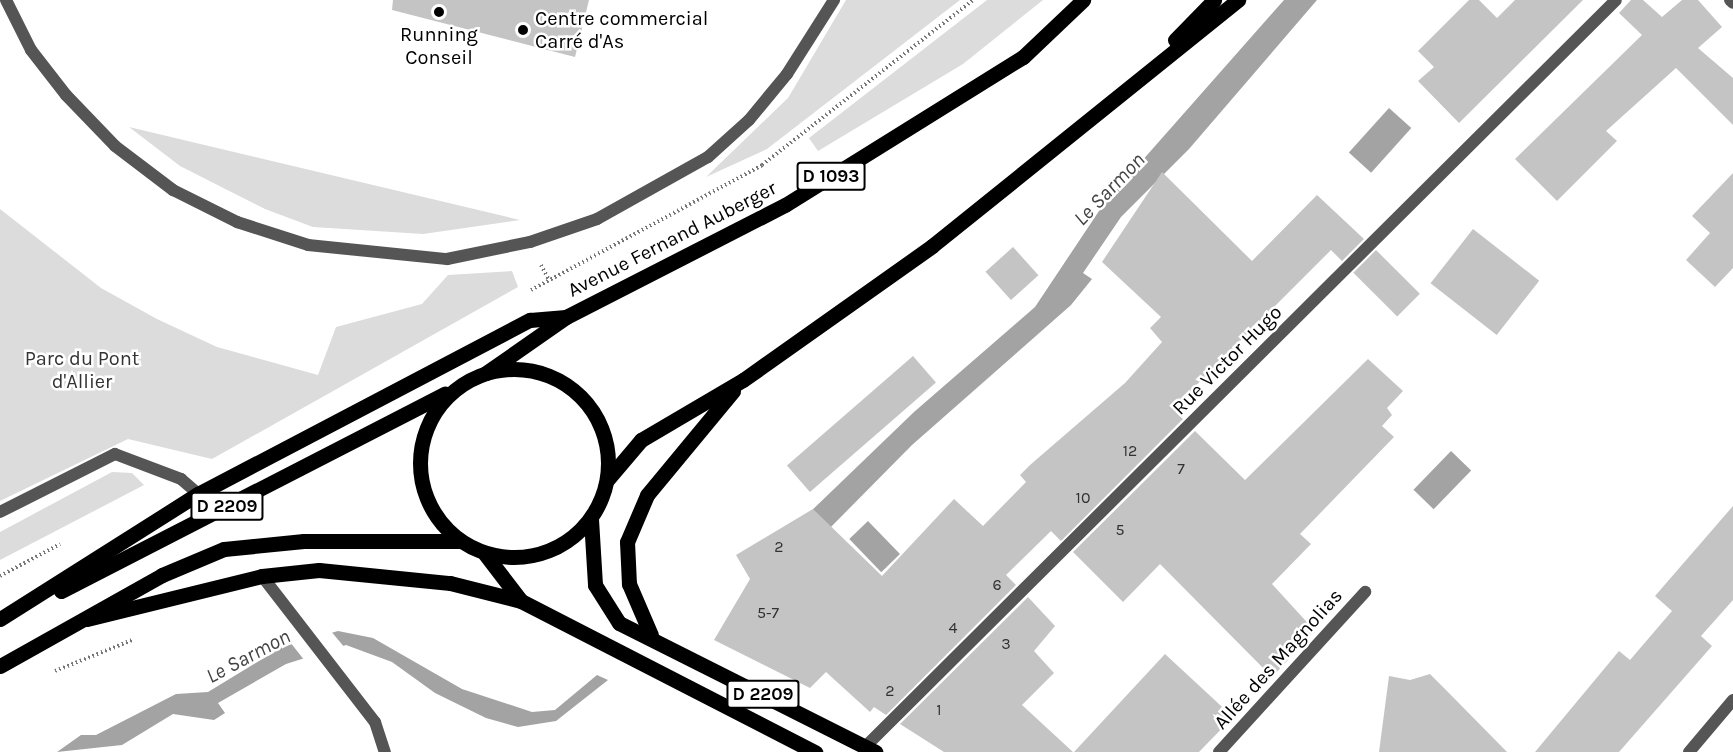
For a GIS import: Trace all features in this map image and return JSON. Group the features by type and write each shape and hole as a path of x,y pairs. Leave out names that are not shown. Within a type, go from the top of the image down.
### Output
{"main road":[{"name":"Avenue Fernand Auberger","path":"486,373 566,317 785,205 1023,57 1083,0"},
{"path":"1128,90 1214,0"},
{"path":"608,479 608,447 597,417 577,392 549,375 528,371 486,373 453,390 434,412 419,467 424,496 438,521 459,541 485,554 515,558 544,554 570,540 591,519 608,479 641,440 743,380 932,246 1238,0"},
{"path":"0,621 198,494 530,320 566,317"},
{"path":"651,635 629,584 627,542 647,495 668,465 743,380"},
{"name":"D 2209","path":"0,621 453,390"},
{"name":"D 2209","path":"591,519 595,585 619,623 651,635 870,750"},
{"name":"D 2209","path":"0,666 162,575 224,549 304,541 459,541"},
{"name":"D 2209","path":"485,554 521,601"},
{"name":"D 2209","path":"87,619 262,576 319,570 384,573 521,601 815,752"}],"street":[{"path":"6,0 32,50 66,95 115,146 174,190 237,222 308,245 447,260 597,219 708,157 749,120 787,74 819,31 834,0"},
{"name":"Rue Victor Hugo","path":"870,750 1616,0"},
{"path":"0,512 115,454 181,479 198,494"},
{"path":"262,576 288,605 375,722 385,752"},
{"name":"Allée des Magnolias","path":"1220,752 1365,592"},
{"path":"1689,752 1733,700"}],"green space":[{"path":"846,0 960,0 767,149 706,177 788,98"},
{"path":"987,0 1043,0 963,64 818,151 809,138"},
{"path":"129,127 520,220 423,234 313,227 265,209 180,166"},
{"name":"Parc du Pont d'Allier","path":"0,209 101,288 157,319 217,347 318,375 336,327 422,304 448,275 512,271 518,287 212,459 128,439 0,501"},
{"path":"112,472 132,473 144,485 0,560 0,532"}],"shaded area":[{"path":"1284,0 1317,0 1189,149 1121,217 1083,273 1092,279 1071,305 912,445 821,537 807,515 914,412 1035,307 1103,205"},
{"path":"1389,108 1411,128 1371,173 1349,153"},
{"path":"1451,451 1471,470 1434,509 1413,490"},
{"path":"868,521 900,554 881,572 849,539"},
{"path":"338,631 373,638 462,689 532,712 555,710 597,675 608,680 556,721 518,727 486,718 435,693 392,662 346,645 286,664 218,703 225,713 214,720 173,714 122,745 57,752 81,735 96,735 176,694 208,692 282,647"}],"pier":[{"path":"330,630 345,648 305,661 290,642"}],"building":[{"name":"Centre commercial Carré d'As","path":"393,0 589,0 575,57 392,10"},
{"path":"1469,0 1479,0 1497,18 1515,0 1583,0 1459,123 1418,81 1434,67 1418,51"},
{"path":"1631,0 1643,0 1662,17 1682,0 1698,0 1722,27 1698,48 1733,78 1733,125 1676,68 1606,131 1617,141 1557,201 1515,159 1642,35 1619,13"},
{"path":"1162,172 1252,261 1317,195 1364,239 1342,261 1331,250 1173,409 1183,419 1061,541 1051,531 1006,575 1016,585 886,715 874,707 870,712 826,672 810,688 714,640 750,579 736,555 813,509 882,576 954,499 983,526 1026,482 1020,475 1125,383 1162,342 1150,328 1161,317 1102,262"},
{"path":"1733,173 1733,268 1715,287 1686,260 1710,233 1692,216"},
{"path":"1473,229 1539,281 1497,335 1431,283"},
{"path":"1013,247 1038,275 1011,300 986,272"},
{"path":"1376,250 1420,294 1397,316 1353,273"},
{"path":"913,356 936,382 810,492 787,466"},
{"path":"1368,359 1403,391 1387,408 1392,415 1382,426 1394,437 1300,534 1311,544 1272,584 1315,631 1272,677 1160,564 1123,602 1073,552 1195,431 1245,480"},
{"path":"1733,506 1733,600 1701,636 1712,646 1619,752 1535,752 1619,651 1630,660 1672,611 1655,596"},
{"path":"1028,597 1055,626 1034,651 1054,673 1022,705 1073,752 944,752 900,724"},
{"path":"1165,654 1233,717 1199,752 1074,752"},
{"path":"1430,674 1507,752 1379,752 1389,676 1410,680"}],"place":[{"name":"Running Conseil","path":"439,12"},
{"name":"Centre commercial Carré d'As","path":"523,30"}],"water label":[{"name":"Le Sarmon","path":"1109,189"},
{"name":"Le Sarmon","path":"248,656"}]}
